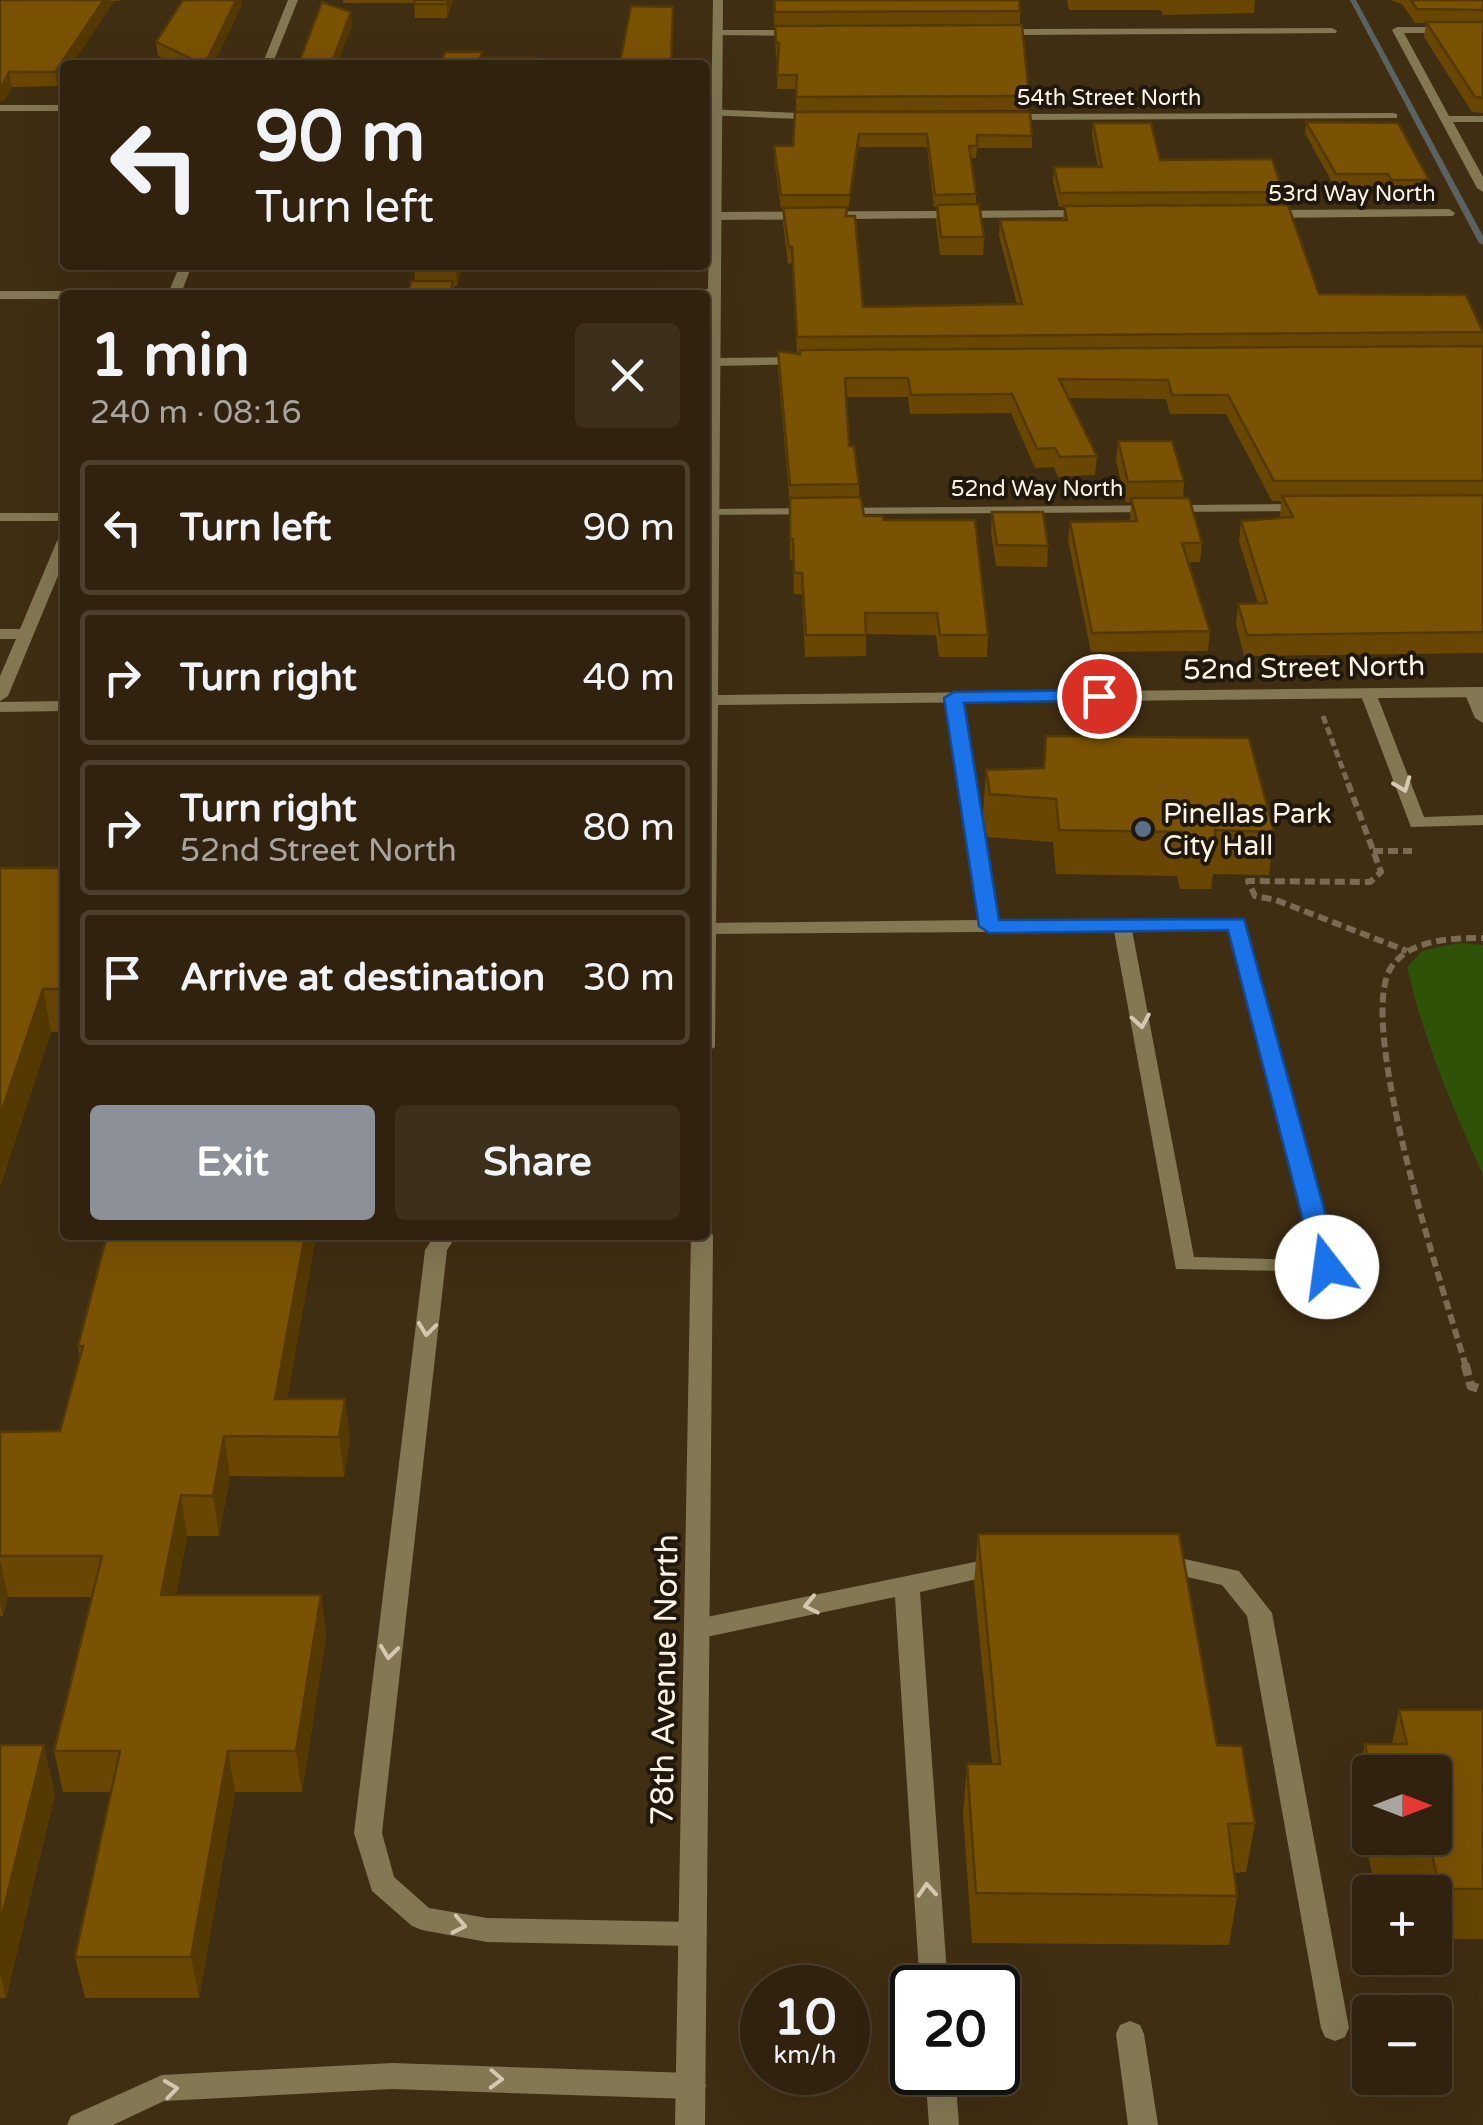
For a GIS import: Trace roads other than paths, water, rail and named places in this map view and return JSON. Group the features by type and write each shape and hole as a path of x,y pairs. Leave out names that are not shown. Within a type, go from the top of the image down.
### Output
{"street":[{"path":"268,60 292,0"},
{"path":"710,463 714,362 710,338 716,216 711,113 718,0"},
{"path":"1483,30 1397,30 1483,188"},
{"path":"718,33 817,32"},
{"path":"976,32 1332,32"},
{"path":"0,108 60,108"},
{"path":"711,113 842,117"},
{"name":"54th Street North","path":"999,117 1393,116"},
{"path":"1444,119 1483,119"},
{"name":"53rd Way North","path":"1251,214 1449,212"},
{"path":"716,216 1112,214"},
{"path":"710,293 714,293"},
{"path":"0,296 60,295"},
{"path":"714,362 812,362"},
{"name":"52nd Way North","path":"710,514 1325,508"},
{"path":"0,517 60,516"},
{"path":"0,696 60,552"},
{"path":"0,634 26,634"},
{"path":"1477,692 1483,718"},
{"name":"52nd Street North","path":"710,700 1477,692"},
{"path":"1368,694 1417,823 1483,820"},
{"path":"954,698 989,926"},
{"path":"0,707 60,706"},
{"path":"710,929 989,926 1237,924 1327,1267 1184,1264 1122,925"},
{"path":"443,1240 436,1250 368,1833 382,1883 422,1918 486,1930 693,1934"},
{"name":"78th Avenue North","path":"690,2125 702,1240"},
{"path":"1129,1559 1194,1567 1230,1578 1259,1613 1273,1671 1335,2028"},
{"path":"697,1629 1020,1564"},
{"path":"907,1584 932,1965"},
{"path":"1130,2034 1143,2125"},
{"path":"82,2125 162,2088 392,2076 691,2086"},
{"path":"942,2095 944,2125"}],"waterway":[{"path":"1353,0 1483,243"}],"place":[{"name":"Pinellas Park City Hall","path":"1143,829"}]}
